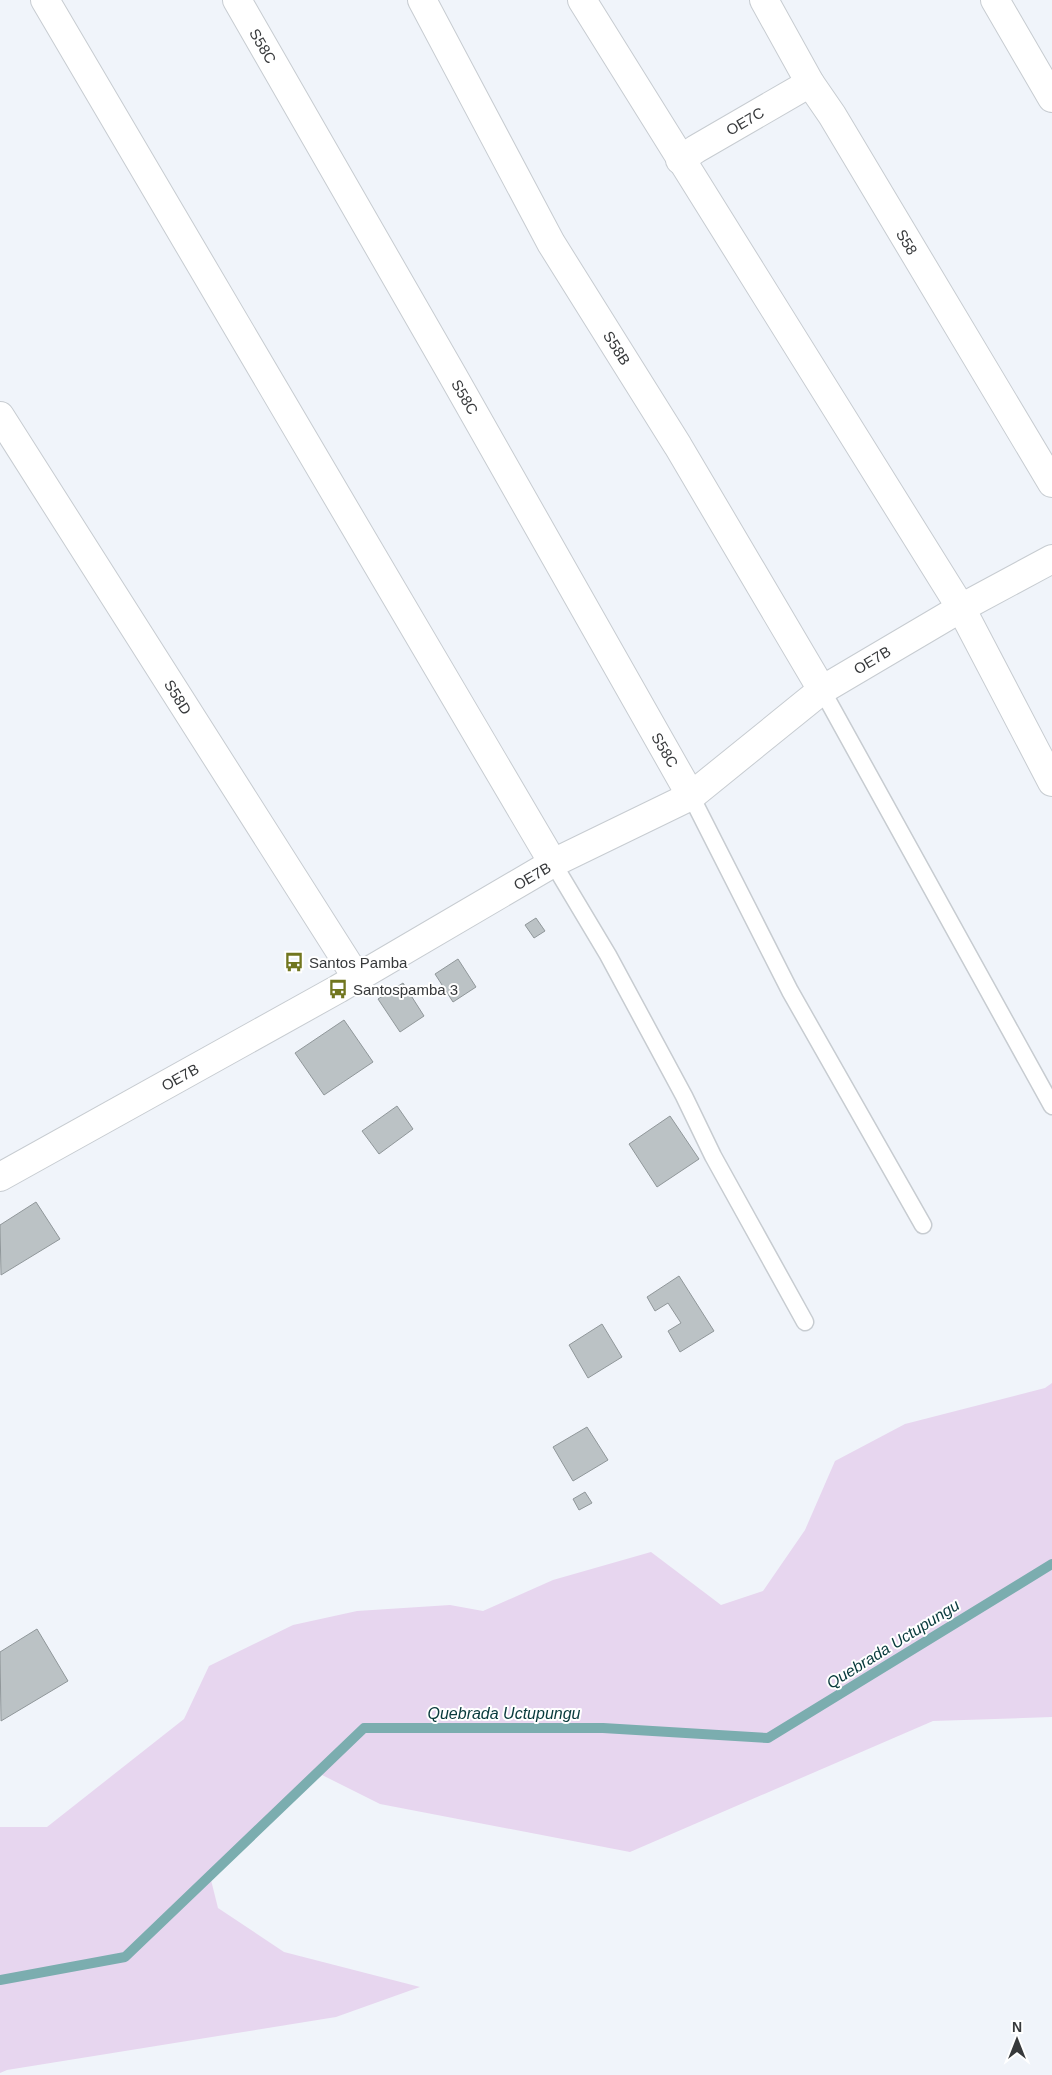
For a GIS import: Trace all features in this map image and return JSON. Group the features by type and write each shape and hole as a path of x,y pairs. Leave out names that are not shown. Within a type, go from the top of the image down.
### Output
{"street":[{"path":"45,0 553,863"},
{"name":"S58C","path":"237,0 691,796"},
{"name":"S58B","path":"422,0 551,243 678,446 822,690"},
{"path":"582,0 961,608 1052,782"},
{"name":"S58","path":"764,0 810,83 832,115 1052,483"},
{"path":"995,0 1052,98"},
{"name":"OE7C","path":"680,160 696,148 810,83"},
{"name":"S58D","path":"0,416 357,978"},
{"name":"OE7B","path":"0,1177 357,978 553,863 691,796 822,690 961,608 1052,559"}],"lane":[{"path":"822,690 1052,1106"},
{"path":"691,796 790,991 923,1226"},
{"path":"553,863 616,970 684,1096 713,1156 805,1322"}],"shaded area":[{"path":"1052,1383 1052,1717 933,1721 630,1852 380,1804 318,1773 210,1876 218,1908 284,1952 420,1987 336,2017 7,2070 0,2073 0,1827 47,1827 184,1719 209,1666 293,1625 357,1611 450,1605 483,1611 553,1580 651,1552 721,1605 763,1591 805,1530 835,1461 905,1424 1045,1388"}],"building":[{"path":"536,918 545,931 534,938 525,925"},
{"path":"458,959 476,987 453,1002 435,974"},
{"path":"403,983 424,1016 400,1032 378,999"},
{"path":"344,1020 373,1062 324,1095 295,1053"},
{"path":"397,1106 413,1129 379,1154 362,1131"},
{"path":"670,1116 699,1159 657,1187 629,1144"},
{"path":"36,1202 60,1239 1,1275 0,1225"},
{"path":"679,1276 714,1331 680,1352 668,1331 681,1323 668,1303 655,1311 647,1297"},
{"path":"602,1324 622,1357 588,1378 569,1345"},
{"path":"587,1427 608,1460 573,1481 553,1447"},
{"path":"585,1492 592,1503 579,1510 573,1499"},
{"path":"37,1629 68,1681 1,1721 0,1652"}],"waterway":[{"name":"Quebrada Uctupungu","path":"0,1980 125,1957 364,1728 603,1728 768,1738 1052,1564"}],"place":[{"name":"Santos Pamba","path":"294,962"},
{"name":"Santospamba 3","path":"338,989"}]}
